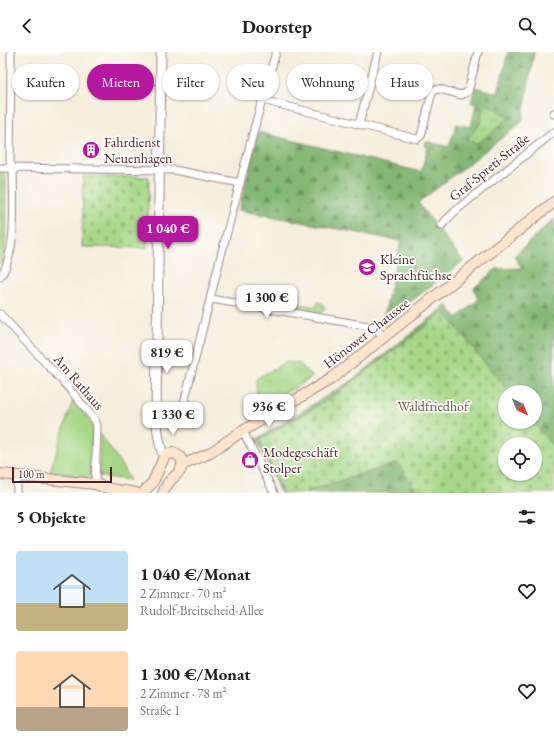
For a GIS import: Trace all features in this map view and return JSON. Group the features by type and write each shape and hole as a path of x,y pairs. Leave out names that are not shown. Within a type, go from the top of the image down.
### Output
{"main road":[{"name":"Hönower Chaussee","path":"182,462 210,453 243,430 331,379 554,202"},
{"path":"143,493 153,482 168,455 178,455 182,462 180,471 168,483 163,493"},
{"path":"0,474 95,484 114,491 136,493"}],"street":[{"path":"0,277 8,262 12,246 13,168 10,162 11,52"},
{"path":"161,52 156,409 158,433 168,455"},
{"path":"272,64 276,52"},
{"path":"360,124 378,52"},
{"path":"180,419 262,100 417,139 421,136 434,90 440,89 461,96 466,94 469,90 478,52"},
{"name":"Graf-Spreti-Straße","path":"442,225 449,216 554,132"},
{"path":"0,168 174,170 240,183"},
{"path":"211,299 374,327 384,337"},
{"name":"Am Rathaus","path":"0,314 68,387 96,420 95,484"},
{"path":"243,430 274,493"},
{"path":"17,476 17,493"}],"green space":[{"path":"508,52 534,52 522,122 418,203 463,261 382,324 401,241 239,210 258,132 421,172 428,147 425,146 426,141 449,147 456,124 471,127 476,104 471,103 475,87 498,93","holes":["482,110 507,119 492,133 477,143 468,140 482,120"]},
{"path":"487,104 508,117 507,119 492,133 477,143 467,140 482,121 482,110"},
{"path":"0,172 3,172 6,177 5,247 1,265 0,260"},
{"path":"83,176 149,177 147,248 82,247"},
{"path":"554,219 554,468 553,446 539,429 542,429 542,385 503,385 444,312 331,398 260,440 283,493 280,493 257,439 351,381 447,305 457,318 478,300 474,288 496,269 522,268 514,256"},
{"path":"247,290 252,291 252,296 317,307 318,302 322,303 325,308 319,315 249,303 246,298"},
{"name":"Waldfriedhof","path":"444,312 503,385 498,385 498,429 539,429 553,446 554,493 419,493 397,463 301,493 283,493 260,440 331,398"},
{"path":"286,362 300,364 313,377 258,408 256,379"},
{"path":"73,400 90,421 92,426 91,474 88,477 50,472"},
{"path":"100,434 117,458 130,480 99,476"},
{"path":"397,463 419,493 301,493"}],"place":[{"name":"Fahrdienst Neuenhagen","path":"91,150"},
{"name":"Kleine Sprachfüchse","path":"367,267"},
{"name":"Modegeschäft Stolper","path":"250,460"}]}
